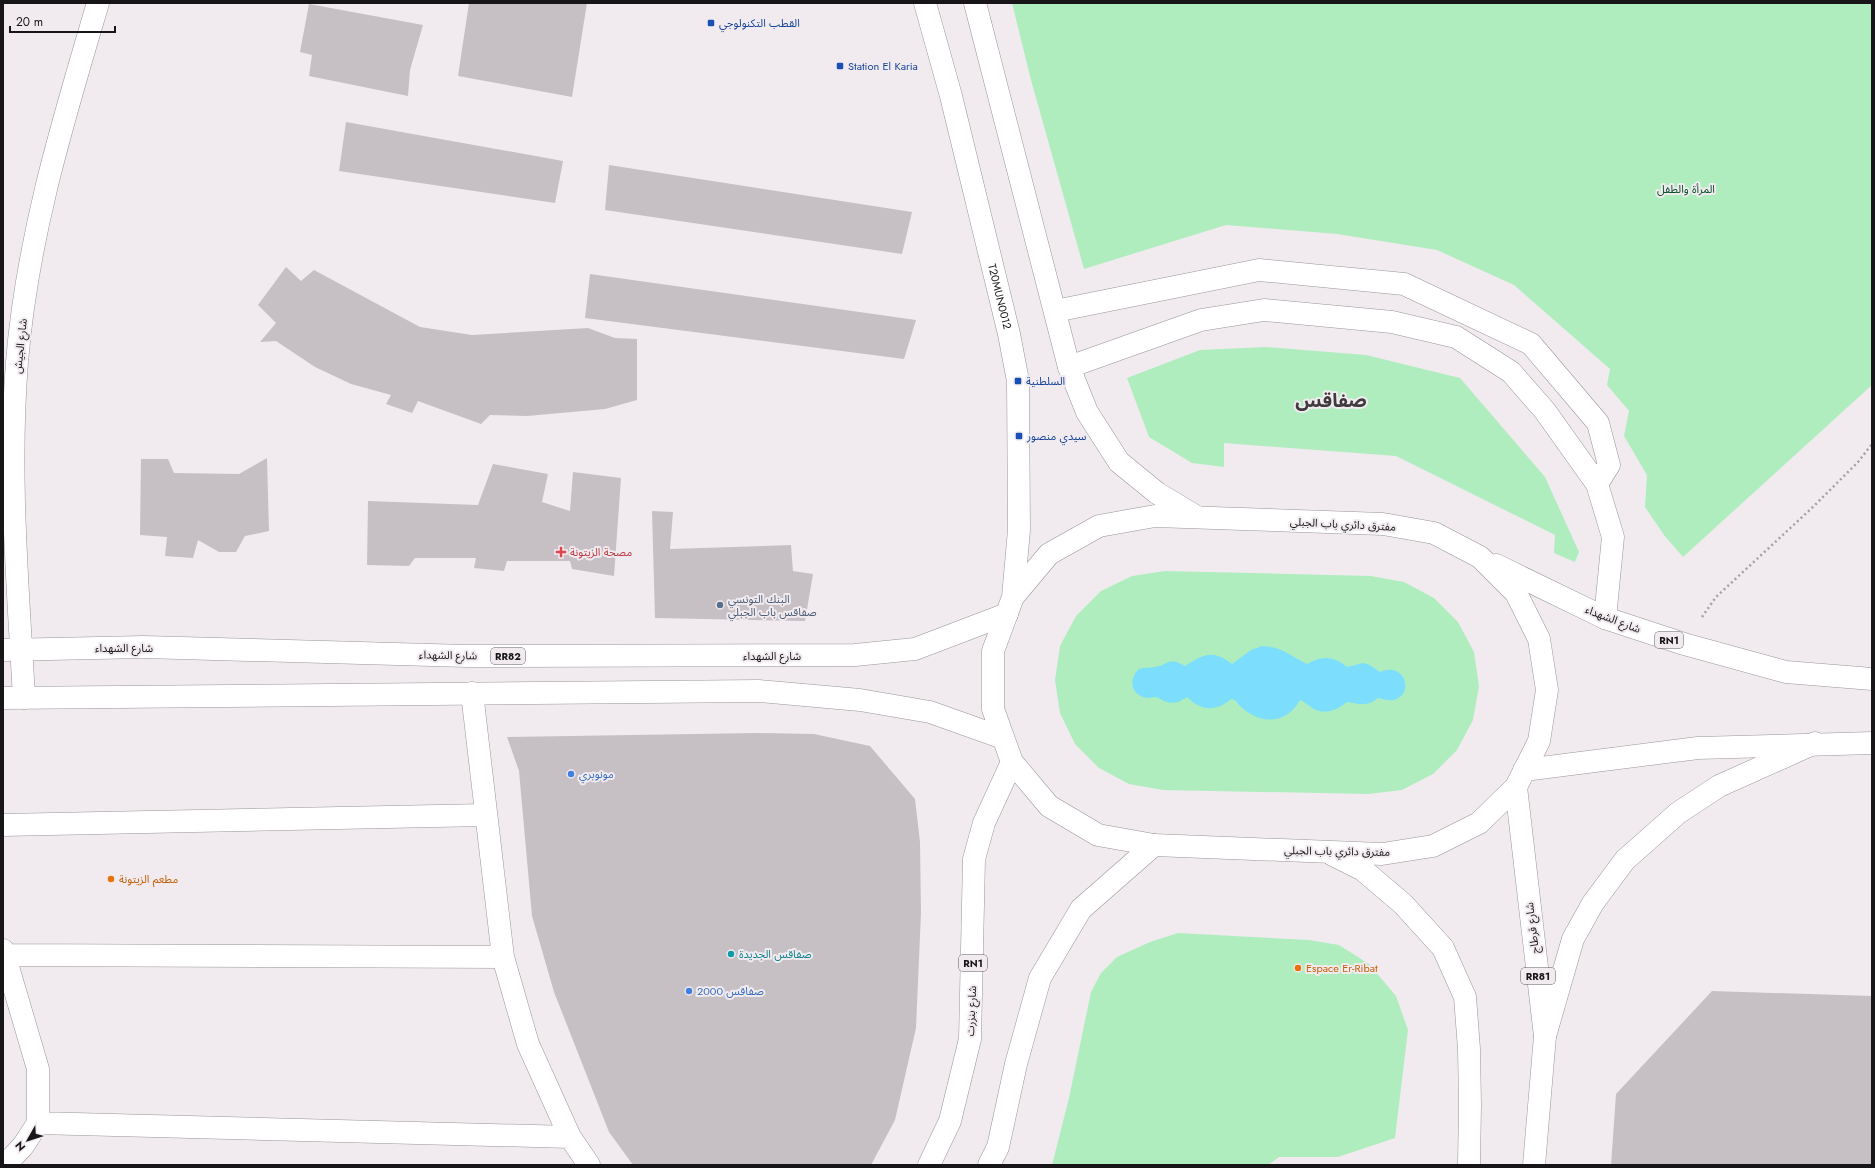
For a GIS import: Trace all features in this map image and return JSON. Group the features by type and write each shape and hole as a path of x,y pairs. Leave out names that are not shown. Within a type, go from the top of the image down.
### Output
{"main road":[{"name":"شارع الجيش","path":"13,698 13,462 17,362 34,237 53,156 98,3"},
{"name":"T20MUN0012","path":"925,3 953,104 1018,381 1019,530 1010,606"},
{"path":"975,3 1069,367 1087,412 1120,462 1157,494 1198,518"},
{"path":"1055,311 1259,270 1404,284 1530,344 1598,423 1610,465 1597,484"},
{"path":"1069,367 1201,320 1264,310 1392,322 1456,337 1511,372 1545,411 1597,484 1613,537 1605,618"},
{"name":"مفترق دائري باب الجبلي","path":"1155,516 1198,518 1383,524 1434,533 1480,556 1516,593 1539,639 1547,690 1539,741 1520,778 1479,823 1433,846 1382,854 1327,852 1154,845 1098,835 1048,806 1012,762 993,709 993,651 1010,606 1049,554 1099,526 1155,516"},
{"name":"شارع الشهداء","path":"1480,556 1605,618 1684,644 1786,672 1872,679"},
{"name":"شارع الشهداء","path":"12,649 144,647 475,656 855,656 915,649 1010,606"},
{"path":"13,698 759,690 860,700 930,712 1004,738"},
{"path":"472,693 485,815 504,957 528,1044 570,1137 589,1165"},
{"path":"1520,778 1698,748 1815,743 1872,743"},
{"path":"1545,1036 1573,939 1593,903 1625,860 1678,813 1719,786 1815,743"},
{"name":"شارع بنزرت","path":"929,1165 950,1121 970,1039 974,858 984,823 1012,762"},
{"name":"شارع قرطاج","path":"1520,778 1545,1036 1534,1165"},
{"path":"3,825 485,815"},
{"path":"989,1165 998,1147 1016,1064 1040,978 1081,909 1154,845"},
{"path":"1327,852 1363,870 1403,904 1443,948 1465,997 1469,1049 1469,1165"},
{"path":"5,1165 23,1146 38,1123 38,1069 4,952 504,957"},
{"path":"38,1123 570,1137"}],"path":[{"path":"1684,644 1716,596 1858,462 1872,444"}],"green space":[{"name":"المرأة والطفل","path":"1012,3 1872,3 1872,385 1683,557 1664,535 1645,507 1647,475 1624,436 1629,411 1607,385 1610,369 1514,285 1437,250 1337,234 1226,225 1084,269 1031,80"},
{"path":"1266,347 1366,355 1460,378 1545,477 1579,552 1575,562 1554,553 1555,535 1396,456 1224,443 1224,467 1192,463 1149,437 1127,378 1200,350"},
{"path":"1165,571 1371,576 1404,582 1434,598 1458,622 1474,652 1479,686 1473,720 1457,750 1433,774 1402,790 1368,794 1163,790 1129,784 1099,768 1075,744 1060,713 1055,680 1060,646 1076,616 1101,591 1132,576"},
{"path":"1178,933 1309,940 1339,945 1369,964 1396,996 1408,1030 1395,1138 1338,1157 1279,1157 1268,1165 1052,1165 1069,1098 1091,992 1101,973 1117,957 1150,942"}],"water":[{"path":"1262,646 1276,648 1286,652 1307,664 1318,659 1328,658 1342,663 1347,667 1363,663 1370,665 1380,672 1389,670 1396,671 1401,674 1404,680 1404,692 1400,697 1394,700 1378,698 1367,704 1347,702 1327,712 1318,711 1300,700 1293,709 1285,715 1277,719 1268,720 1250,714 1235,700 1231,699 1220,706 1209,708 1197,705 1187,697 1179,702 1173,703 1163,701 1156,697 1144,698 1138,695 1133,688 1132,684 1134,676 1139,669 1160,666 1172,661 1185,666 1203,656 1208,655 1219,656 1232,664 1251,650"}],"building":[{"path":"469,3 587,3 572,97 458,76"},
{"path":"309,4 423,25 410,70 408,96 309,76 312,55 300,52"},
{"path":"346,122 563,161 555,203 339,171"},
{"path":"609,165 912,212 902,254 605,210"},
{"path":"286,267 301,281 314,270 420,327 472,335 588,328 615,338 637,339 637,400 605,409 527,416 490,415 481,424 418,401 412,413 386,404 391,395 351,384 315,367 276,341 260,342 276,323 258,305"},
{"path":"590,274 916,320 904,359 585,318"},
{"path":"267,458 269,531 245,536 236,552 219,552 198,540 193,558 165,556 167,537 140,535 141,459 168,459 174,473 239,474"},
{"path":"493,464 548,474 542,502 570,511 573,472 621,478 614,576 572,569 570,561 507,561 504,571 474,568 476,558 415,558 409,566 367,565 368,501 478,505"},
{"path":"652,511 673,512 670,549 791,545 793,571 813,574 805,621 655,618"},
{"name":"صفاقس الجديدة","path":"756,733 814,734 870,746 915,799 920,842 921,913 916,1028 895,1120 871,1165 633,1165 609,1132 554,992 532,916 519,771 507,737"},
{"path":"1712,991 1872,996 1872,1165 1611,1165 1616,1094"}],"place":[{"name":"القطب التكنولوجي","path":"711,23"},
{"name":"Station El Karia","path":"840,66"},
{"name":"السلطنية","path":"1018,381"},
{"name":"سيدي منصور","path":"1019,436"},
{"name":"مصحة الزيتونة","path":"561,552"},
{"name":"البنك التونسي صفاقس باب الجبلي","path":"720,605"},
{"name":"مونوبري","path":"571,774"},
{"name":"مطعم الزيتونة","path":"111,879"},
{"name":"صفاقس الجديدة","path":"731,954"},
{"name":"Espace Er-Ribat","path":"1298,968"},
{"name":"صفاقس 2000","path":"689,991"}],"district":[{"name":"صفاقس","path":"1331,400"}]}
